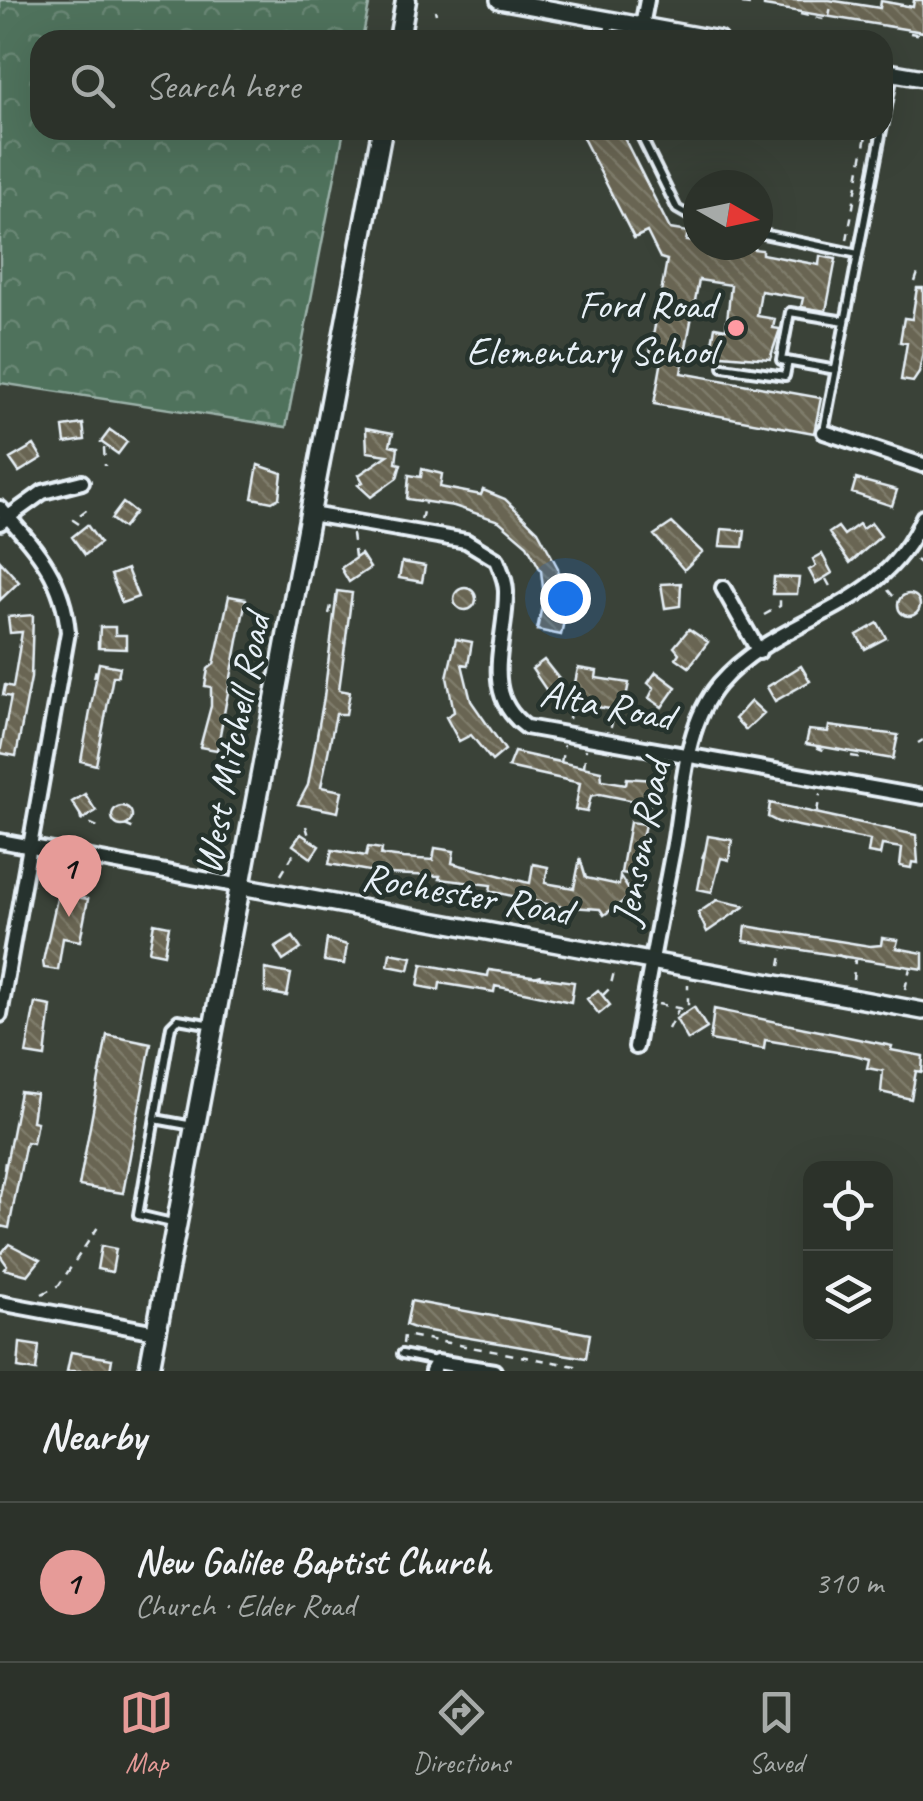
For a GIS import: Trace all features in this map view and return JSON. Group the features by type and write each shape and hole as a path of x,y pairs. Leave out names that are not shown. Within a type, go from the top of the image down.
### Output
{"main road":[{"path":"401,30 406,0"},
{"name":"West Mitchell Road","path":"149,1371 380,140"}],"street":[{"path":"498,0 664,30"},
{"path":"642,26 646,0"},
{"path":"893,73 923,78"},
{"path":"824,432 923,465"},
{"path":"0,1015 68,632 63,598 50,567 2,516 43,492 82,482"},
{"name":"Alta Road","path":"311,514 466,541 498,560 506,588 498,690 509,715 526,727 923,797"},
{"name":"Jenson Road","path":"636,1048 690,755 710,695 727,675 759,652 869,588 901,557 923,518"},
{"path":"723,588 759,652"},
{"name":"Rochester Road","path":"0,840 923,1011"},
{"path":"0,1303 156,1332"},
{"path":"434,1366 494,1371"}],"lane":[{"path":"608,30 610,20"},
{"path":"643,140 676,209 683,212"},
{"path":"824,432 881,140"},
{"path":"773,236 858,254"},
{"path":"836,370 781,360 790,312 845,321"},
{"path":"723,367 785,376 788,361"},
{"path":"176,1223 138,1215 155,1119 174,1022 214,1026"},
{"path":"155,1119 194,1126"},
{"path":"402,1354 434,1366"}],"path":[{"path":"800,14 828,20 832,2"},
{"path":"742,4 756,6"},
{"path":"910,33 923,36"},
{"path":"844,251 865,140"},
{"path":"915,282 919,270"},
{"path":"104,448 105,466"},
{"path":"422,520 425,503"},
{"path":"78,524 73,520 88,508"},
{"path":"352,534 355,556"},
{"path":"916,560 923,566"},
{"path":"826,579 834,594"},
{"path":"888,590 898,602"},
{"path":"764,615 780,606 780,595"},
{"path":"330,614 331,606"},
{"path":"98,639 98,649"},
{"path":"94,678 96,668"},
{"path":"568,719 572,706"},
{"path":"611,727 614,712 626,714"},
{"path":"918,743 923,740"},
{"path":"564,746 561,762 569,763"},
{"path":"816,747 828,752"},
{"path":"584,767 586,750"},
{"path":"851,756 864,758"},
{"path":"817,812 820,792"},
{"path":"80,814 81,820 98,827"},
{"path":"125,825 134,829"},
{"path":"306,826 310,836"},
{"path":"702,858 707,846"},
{"path":"281,874 296,850"},
{"path":"550,908 567,911"},
{"path":"780,966 782,950"},
{"path":"838,955 855,961 854,980"},
{"path":"906,989 910,968"},
{"path":"603,995 610,988 614,972"},
{"path":"534,977 542,975"},
{"path":"658,1004 688,1006 688,986"},
{"path":"668,1028 679,1008"},
{"path":"4,1170 5,1160"},
{"path":"42,1294 59,1285 98,1228"},
{"path":"419,1338 420,1331"},
{"path":"403,1344 404,1335 581,1367"},
{"path":"444,1342 445,1335"},
{"path":"482,1349 483,1342"},
{"path":"506,1354 508,1346"},
{"path":"545,1361 546,1354"},
{"path":"570,1366 571,1359"}],"green space":[{"path":"0,0 370,0 364,30 30,30 30,140 342,140 286,427 0,383"}],"building":[{"path":"764,0 829,0 880,8 881,1 913,7 914,0 923,0 923,32 764,6"},
{"path":"584,140 625,140 670,229 683,231 683,260 773,260 773,256 819,265 820,256 836,259 826,311 801,307 803,298 761,291 757,316 775,319 773,328 780,329 770,359 710,354 715,327 726,329 731,285 699,280 681,373 821,398 814,433 654,404 662,360 649,358 667,260 660,258 647,232 634,238"},
{"path":"917,288 923,288 923,352 913,382 901,380 907,343 900,342 904,318 912,319"},
{"path":"83,424 85,440 65,443 63,427"},
{"path":"366,428 393,433 390,445 398,447 396,463 401,464 397,478 371,497 358,485 363,482 359,475 388,455 367,452"},
{"path":"110,430 127,442 118,454 101,442"},
{"path":"34,445 42,458 19,472 10,459"},
{"path":"258,465 282,473 279,498 272,502 252,498"},
{"path":"422,469 442,474 440,487 481,495 483,490 505,499 538,531 558,568 561,610 566,611 561,635 537,630 544,596 541,571 527,545 499,521 454,506 407,499 409,475 421,477"},
{"path":"856,479 897,490 892,506 852,493"},
{"path":"123,503 135,512 123,528 111,519"},
{"path":"672,523 702,552 684,570 654,535"},
{"path":"871,523 881,536 850,563 829,533 838,527 844,535 859,524 862,529"},
{"path":"87,525 100,543 85,555 72,537"},
{"path":"722,529 745,531 743,547 720,546"},
{"path":"361,554 370,568 349,582 341,568"},
{"path":"822,554 832,573 816,583 809,570 816,566 813,559"},
{"path":"0,561 19,582 0,600"},
{"path":"402,562 425,566 422,582 399,578"},
{"path":"127,569 138,597 122,603 111,575"},
{"path":"774,577 799,578 797,594 773,594"},
{"path":"681,583 680,606 665,608 661,584"},
{"path":"465,588 473,591 473,607 465,610 457,607 454,599 457,591"},
{"path":"337,591 352,593 339,690 350,692 346,714 336,714 321,787 342,791 338,812 298,804 308,785"},
{"path":"909,594 917,597 917,613 909,616 901,613 898,605 901,597"},
{"path":"229,596 246,599 217,750 200,747 211,706 211,687 205,686 208,669 214,664"},
{"path":"33,615 31,678 16,756 0,753 11,697 3,695 5,685 13,687 22,632 10,633 8,617"},
{"path":"878,623 886,638 865,649 857,635"},
{"path":"100,627 115,627 115,635 126,635 126,649 99,648"},
{"path":"689,629 708,642 689,667 676,658 679,653 674,647"},
{"path":"456,639 472,642 468,665 462,664 471,701 505,750 492,761 471,735 459,741 446,717 454,712 447,677"},
{"path":"544,660 563,684 549,694 532,669"},
{"path":"99,663 120,667 118,676 113,676 96,765 81,761"},
{"path":"801,666 810,681 775,701 767,687"},
{"path":"578,668 597,671 596,678 629,683 623,711 571,703"},
{"path":"656,672 676,687 662,707 649,698 654,688 648,683"},
{"path":"751,701 764,713 746,730 735,719"},
{"path":"829,726 898,735 893,759 806,744 809,730 828,732"},
{"path":"514,752 601,771 602,780 626,784 627,778 654,780 650,804 600,794 591,796 587,812 575,810 580,783 508,767"},
{"path":"85,794 96,811 83,819 72,802"},
{"path":"770,803 916,835 918,863 912,862 911,868 900,866 902,848 882,845 880,855 868,853 870,840 778,822 768,817"},
{"path":"122,806 132,816 122,826 112,816"},
{"path":"630,822 645,824 634,875 621,873"},
{"path":"301,834 319,846 311,858 293,845"},
{"path":"708,836 732,840 729,860 721,858 712,892 698,889"},
{"path":"368,847 382,849 381,855 433,860 435,848 454,851 452,863 530,883 533,864 548,867 545,883 574,888 580,858 586,878 619,885 620,876 632,895 604,915 600,909 556,906 490,891 491,885 329,864 332,850 366,856"},
{"path":"58,894 88,899 80,941 63,938 58,970 44,968 43,961"},
{"path":"717,900 745,906 707,932 698,913"},
{"path":"154,923 169,926 164,954 149,951"},
{"path":"746,926 870,946 881,945 882,938 898,940 896,948 923,953 923,969 744,941"},
{"path":"293,937 301,949 283,961 275,948"},
{"path":"327,939 347,945 344,964 324,961"},
{"path":"390,953 412,957 409,970 388,966"},
{"path":"422,964 488,976 489,970 574,982 571,1002 495,986 494,992 440,983 439,990 418,986"},
{"path":"265,969 291,974 287,996 265,992"},
{"path":"598,990 610,1005 599,1014 587,999"},
{"path":"35,1003 51,1006 45,1057 26,1054"},
{"path":"694,1007 707,1028 688,1040 676,1019"},
{"path":"714,1009 892,1046 891,1050 923,1056 922,1072 916,1071 911,1099 881,1092 883,1071 867,1068 869,1059 765,1040 764,1049 710,1040"},
{"path":"107,1035 151,1044 123,1193 79,1186"},
{"path":"20,1092 36,1094 32,1121 37,1122 33,1143 26,1142 9,1228 0,1226 0,1196"},
{"path":"9,1244 40,1260 28,1275 4,1269 7,1265 0,1255"},
{"path":"101,1246 116,1249 112,1272 97,1269"},
{"path":"411,1301 590,1334 586,1358 417,1329 406,1325"},
{"path":"20,1343 39,1346 36,1371 18,1368"},
{"path":"71,1352 112,1359 110,1371 67,1371"}],"place":[{"name":"Ford Road Elementary School","path":"736,328"},
{"name":"New Galilee Baptist Church","path":"69,917"}]}
